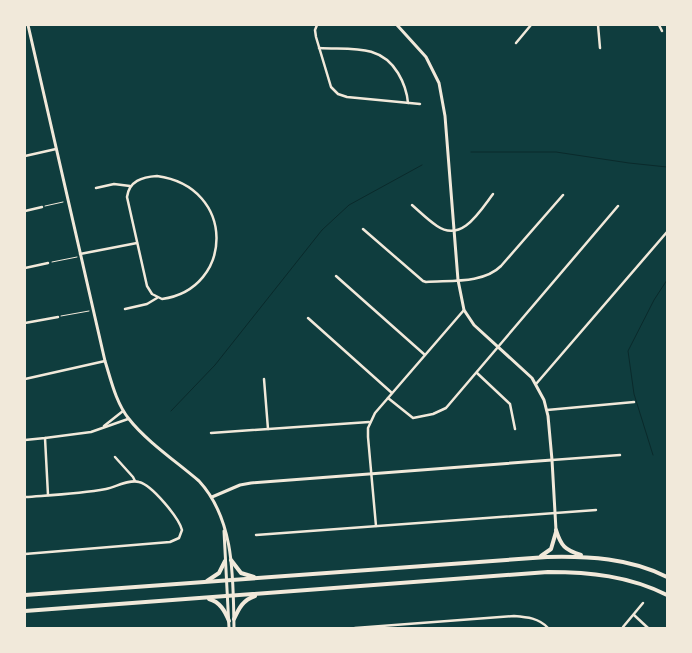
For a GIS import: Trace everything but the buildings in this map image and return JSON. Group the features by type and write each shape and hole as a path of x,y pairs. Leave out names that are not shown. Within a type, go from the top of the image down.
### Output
{"highway":[{"path":"556,530 560,542 564,546 586,557"},
{"path":"536,558 544,555 551,549 556,530"},
{"path":"25,596 536,558 586,557 619,561 642,567 667,577"},
{"path":"230,560 241,572 258,578"},
{"path":"206,582 219,573 225,562"},
{"path":"25,611 567,572 616,576 637,582 667,595"},
{"path":"234,619 238,609 246,600 264,594"},
{"path":"204,598 213,600 218,604 225,611 229,621"}],"street":[{"path":"28,25 104,361 117,396 129,418 144,434 199,481 212,497 224,525 230,560 233,580 234,628"},
{"path":"317,25 315,33 319,48 330,84 338,94 348,97 420,104"},
{"path":"398,25 426,57 439,83 445,116 458,280 464,310 474,325 526,372 536,384 544,400 547,410 552,460 556,530"},
{"path":"516,43 531,25"},
{"path":"598,25 600,48"},
{"path":"659,25 662,30"},
{"path":"319,48 370,51 384,56 394,67 404,84 408,103"},
{"path":"25,156 56,149"},
{"path":"125,309 147,304 157,298 167,298 182,293 198,281 206,272 211,263 216,245 215,226 204,200 184,183 157,176 142,178 130,186 126,197 147,286 157,298"},
{"path":"96,188 114,184 130,186"},
{"path":"412,205 437,226 444,230 454,230 464,227 473,221 492,194"},
{"path":"363,229 423,281 458,280 485,276 497,270 563,195"},
{"path":"388,398 413,418 441,412 477,373 618,206"},
{"path":"25,211 42,207"},
{"path":"536,384 667,232"},
{"path":"80,255 137,243"},
{"path":"25,268 48,263"},
{"path":"336,276 425,355"},
{"path":"376,526 370,474 368,437 370,422 375,413 464,310"},
{"path":"25,323 58,317"},
{"path":"308,318 392,393"},
{"path":"25,380 104,361"},
{"path":"477,373 510,404 515,429"},
{"path":"264,379 268,429"},
{"path":"547,410 634,402"},
{"path":"101,428 124,410"},
{"path":"25,440 91,432 129,418"},
{"path":"211,433 370,422"},
{"path":"45,438 48,495"},
{"path":"212,497 240,485 250,483 620,455"},
{"path":"115,457 133,476 135,481"},
{"path":"25,497 99,490 135,481 140,482 150,488 179,521 182,530 179,538 170,542 25,554"},
{"path":"256,535 596,510"},
{"path":"224,525 229,628"},
{"path":"623,627 643,603"},
{"path":"634,614 648,628"},
{"path":"355,628 514,616 532,618 545,624 548,628"}],"path":[{"path":"42,207 68,201"},
{"path":"48,263 80,255"},
{"path":"58,317 93,310"}],"waterway":[{"path":"471,152 556,152 667,167"},
{"path":"171,411 215,365 322,230 349,205 422,165"},
{"path":"653,455 634,394 628,351 654,300 667,280"}]}
